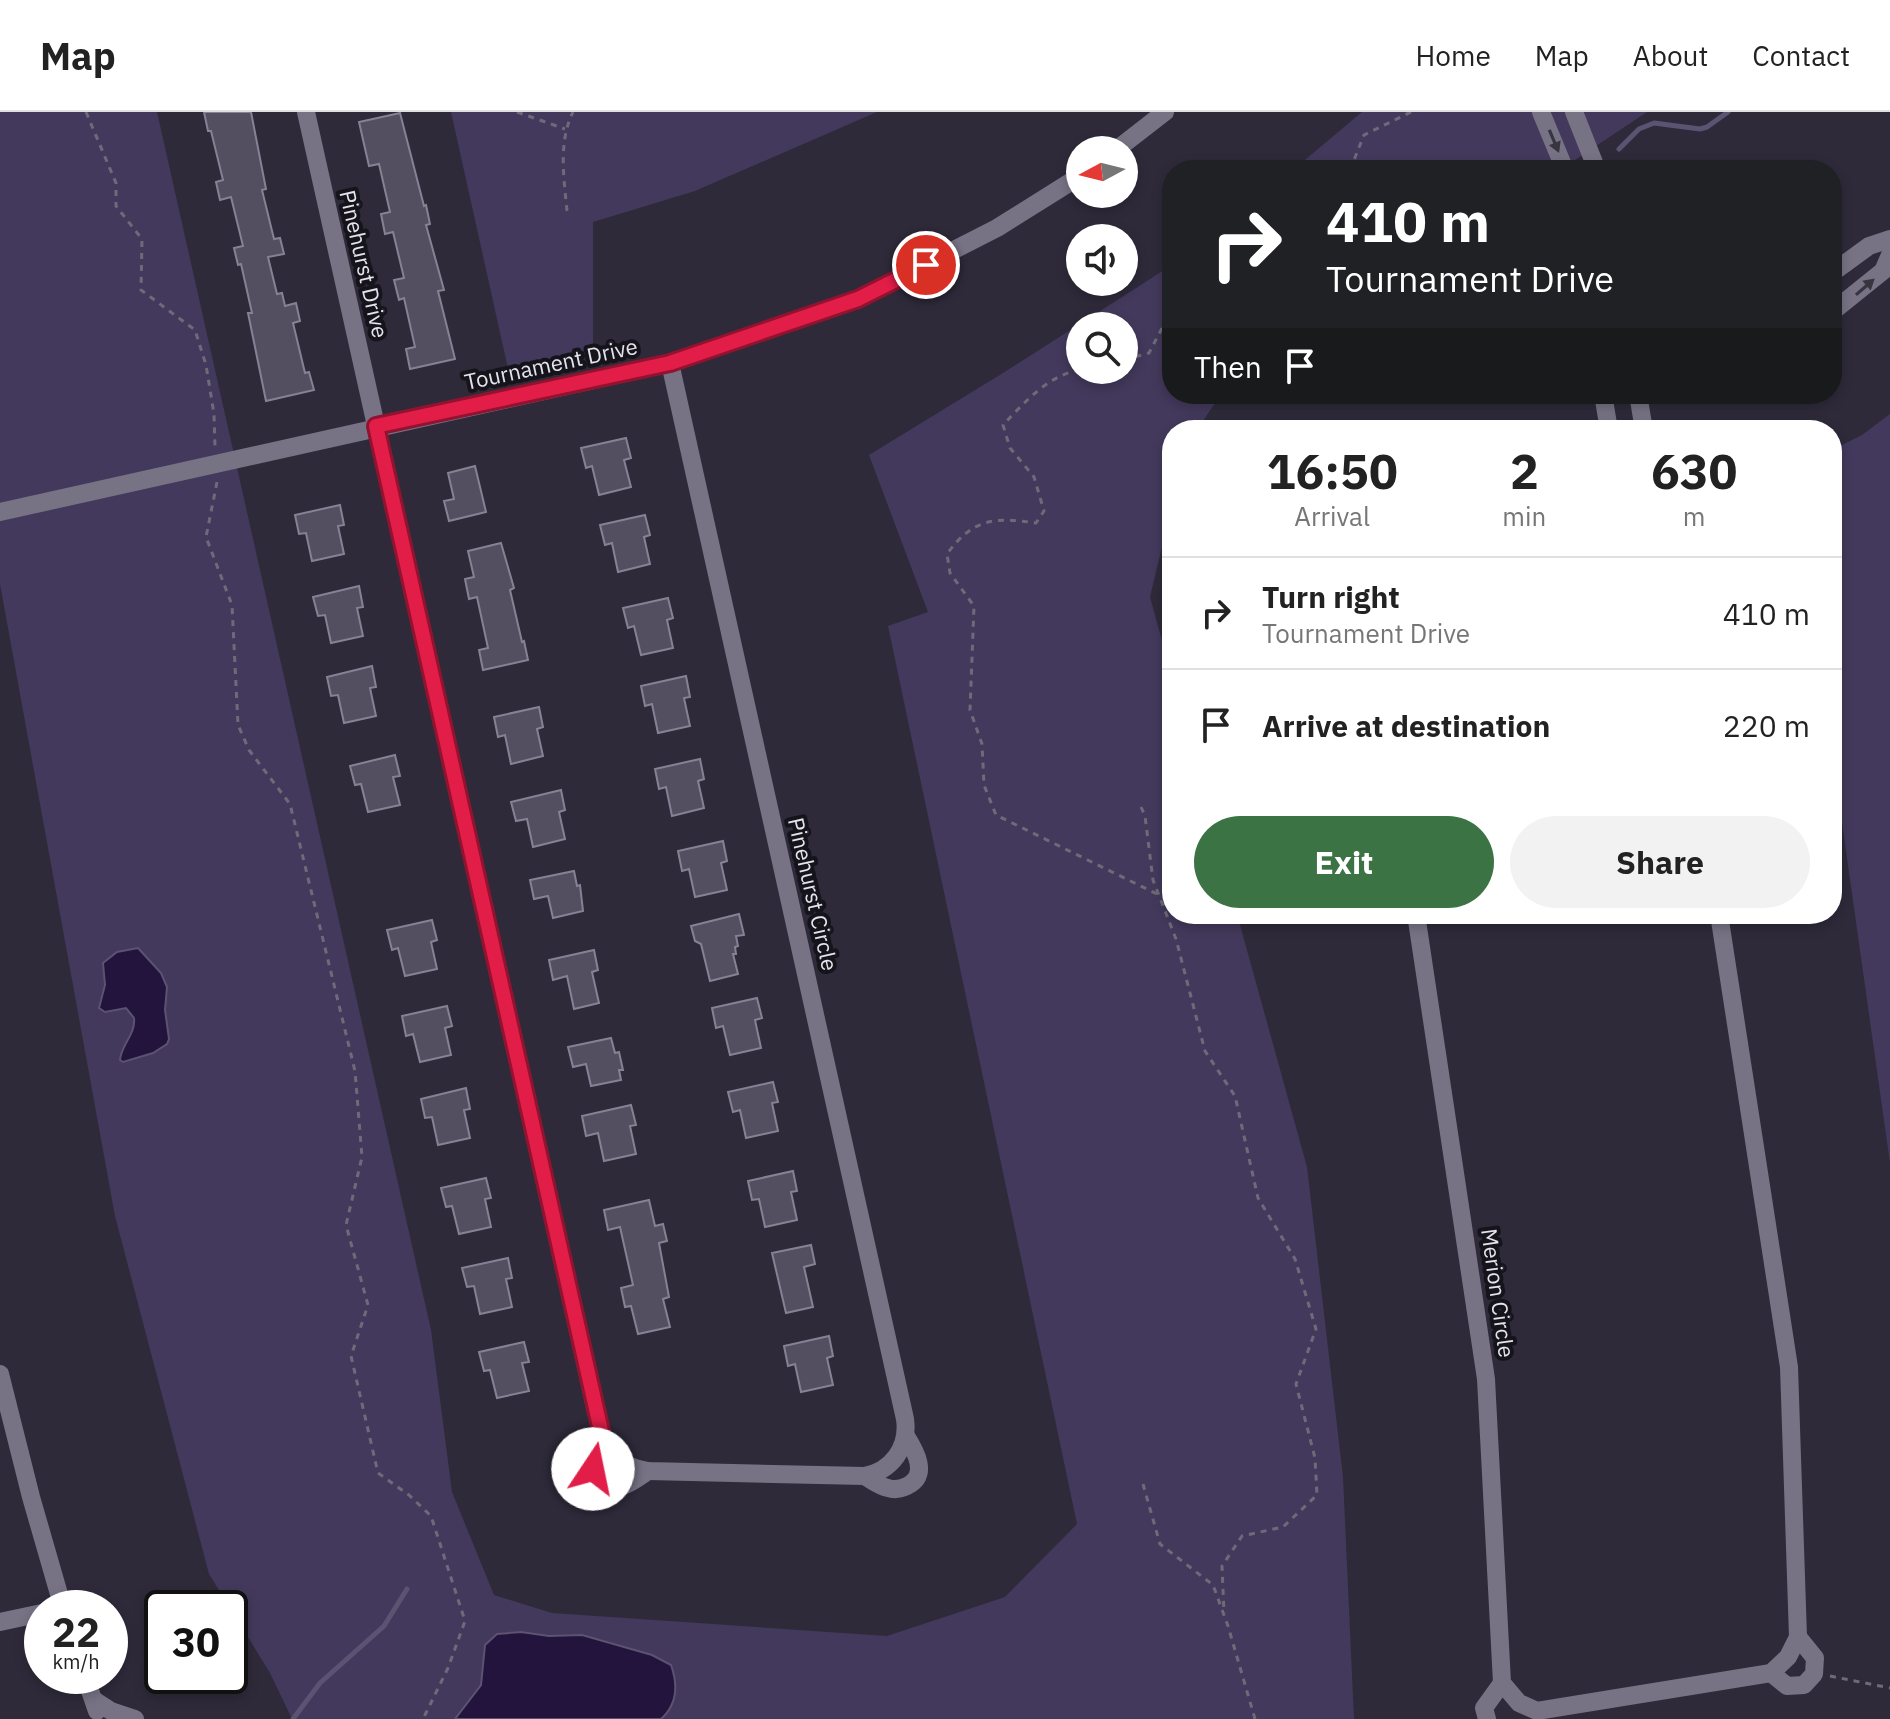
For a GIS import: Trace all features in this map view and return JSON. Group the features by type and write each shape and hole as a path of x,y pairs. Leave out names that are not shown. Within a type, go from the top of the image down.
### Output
{"street":[{"name":"Pinehurst Drive","path":"306,112 376,426"},
{"path":"1134,136 1165,112"},
{"path":"1541,112 1561,160"},
{"path":"1574,112 1593,160"},
{"name":"Tournament Drive","path":"0,512 670,363 858,299 997,228 1066,185"},
{"path":"1842,266 1869,246 1890,239"},
{"path":"1842,304 1883,271 1890,255"},
{"name":"Pinehurst Circle","path":"376,426 607,1447 617,1460 632,1468 648,1471 864,1476 886,1488 895,1489 916,1480 919,1462 906,1436 895,1372 670,363"},
{"name":"Merion Circle","path":"1418,924 1486,1379 1502,1683 1484,1708 1487,1719"},
{"path":"1502,1683 1534,1715 1771,1673 1788,1657 1798,1637 1789,1367 1721,924"},
{"path":"0,1374 58,1590"},
{"name":"Pinehurst Circle","path":"601,1431 593,1460 595,1477 601,1484 615,1489 648,1471"},
{"path":"864,1476 883,1470 891,1463 901,1451 906,1436"},
{"path":"0,1622 24,1617"},
{"path":"1771,1673 1787,1686 1804,1685 1814,1674 1815,1658 1798,1637"},
{"path":"92,1694 99,1719"},
{"path":"94,1700 111,1711 135,1719"}],"path":[{"path":"86,112 116,183 116,206 142,239 141,290 195,330 206,365 218,462 206,537 232,605 238,725 249,750 290,804 355,1071 362,1157 346,1225 368,1305 351,1356 378,1473 409,1495 431,1516 465,1621 448,1668 423,1719"},
{"path":"517,112 565,129"},
{"path":"567,211 565,129 573,112"},
{"path":"1354,160 1364,135 1411,112"},
{"path":"1138,356 1149,353 1162,328"},
{"path":"1066,373 1033,394 1003,425 1010,448 1034,477 1044,511 1036,523 985,521 960,536 947,554 950,573 974,606 970,710 982,744 984,785 996,815 1159,895"},
{"path":"1141,807 1145,816 1153,880 1162,903"},
{"path":"1170,924 1205,1051 1235,1096 1258,1198 1295,1259 1316,1329 1296,1384 1315,1458 1317,1495 1283,1527 1242,1536 1222,1566 1224,1613"},
{"path":"1143,1484 1160,1544 1213,1585 1255,1719"},
{"path":"1814,1674 1890,1688"}],"shaded area":[{"path":"0,112 157,112 431,1330 452,1492 494,1595 552,1613 887,1636 1005,1597 1077,1524 888,626 928,612 869,455 1066,333 1066,384 1138,384 1138,312 1098,312 1123,296 1138,296 1138,287 1162,271 1162,404 1214,404 1204,420 1162,420 1162,547 1150,597 1162,641 1162,924 1240,924 1307,1167 1343,1477 1354,1719 292,1719 270,1673 248,1637 248,1590 219,1590 209,1574 115,1216 0,584"},
{"path":"451,112 877,112 695,191 593,222 593,353 509,373"},
{"path":"1362,112 1647,112 1575,160 1305,160"},
{"path":"1890,414 1890,1163 1842,823 1842,445 1862,435"},
{"path":"138,948 161,973 167,987 165,1010 169,1039 167,1044 153,1053 123,1062 121,1055 133,1029 134,1018 126,1008 105,1012 99,1008 105,985 103,963 117,952"},
{"path":"521,1632 549,1636 582,1635 652,1655 671,1665 675,1687 671,1707 661,1719 455,1719 481,1685 485,1645 497,1634"}],"building":[{"path":"204,112 251,112 266,189 262,190 274,239 280,238 284,254 268,257 277,294 282,293 285,306 296,303 300,321 293,323 305,373 309,372 314,390 266,401 248,313 252,313 241,264 238,265 234,248 243,246 231,197 220,200 216,182 223,180"},
{"path":"400,113 426,205 430,224 426,225 444,290 438,291 455,359 410,369 406,349 415,347 404,298 399,300 394,280 404,278 393,232 385,234 381,214 390,212 379,164 369,166 359,122"},
{"path":"626,438 631,458 624,460 631,487 599,495 592,466 586,468 581,448"},
{"path":"475,466 486,512 449,521 444,501 454,499 448,473"},
{"path":"340,505 344,525 338,526 344,554 312,561 306,533 299,534 295,515"},
{"path":"645,515 650,535 644,537 650,564 618,572 612,543 605,545 600,525"},
{"path":"501,543 514,588 510,590 528,660 483,670 479,650 488,648 477,597 469,599 465,579 474,577 468,551"},
{"path":"359,586 363,607 357,608 363,636 331,643 325,615 318,616 313,597"},
{"path":"668,598 673,618 667,620 673,648 641,655 634,626 628,628 623,608"},
{"path":"372,666 376,687 370,688 376,716 344,723 338,695 331,696 327,677"},
{"path":"686,676 690,697 684,698 690,726 658,733 652,704 645,706 641,686"},
{"path":"539,707 543,727 537,729 543,756 511,764 505,735 498,737 494,717"},
{"path":"395,755 400,776 393,777 400,805 368,812 361,784 355,785 350,766"},
{"path":"700,759 704,779 698,781 704,808 672,816 666,787 659,789 655,769"},
{"path":"561,790 565,810 559,812 565,839 533,847 527,819 516,821 511,802"},
{"path":"723,841 727,861 721,863 727,890 695,897 689,869 682,871 678,851"},
{"path":"574,871 577,886 580,885 583,911 553,918 548,896 534,899 530,880"},
{"path":"739,914 744,935 736,936 738,946 735,947 736,954 733,954 738,974 710,981 701,944 695,941 691,926"},
{"path":"432,920 437,940 431,942 437,969 405,976 398,948 392,950 387,930"},
{"path":"594,950 598,970 592,972 599,1003 574,1009 567,976 553,980 549,960"},
{"path":"757,998 762,1018 755,1020 761,1048 730,1055 723,1026 716,1028 712,1008"},
{"path":"447,1006 452,1026 445,1028 451,1055 420,1062 413,1034 406,1036 402,1016"},
{"path":"611,1038 615,1053 619,1052 623,1070 619,1070 621,1080 591,1086 586,1064 573,1067 568,1047"},
{"path":"773,1082 778,1102 772,1103 778,1131 746,1138 740,1110 733,1112 728,1092"},
{"path":"466,1088 470,1109 464,1110 470,1138 438,1145 432,1117 425,1118 421,1099"},
{"path":"631,1105 636,1125 630,1126 636,1154 604,1161 598,1133 586,1136 582,1116"},
{"path":"793,1171 797,1191 791,1192 797,1220 765,1227 759,1199 752,1200 748,1181"},
{"path":"486,1178 491,1198 485,1199 491,1227 459,1234 452,1206 446,1207 441,1188"},
{"path":"649,1200 655,1226 663,1224 667,1241 659,1243 669,1297 663,1299 670,1327 638,1334 631,1306 625,1307 621,1288 633,1285 620,1227 608,1230 604,1210"},
{"path":"811,1245 815,1264 804,1267 813,1307 786,1313 772,1253"},
{"path":"508,1258 512,1278 506,1279 512,1307 480,1314 474,1286 467,1287 462,1268"},
{"path":"829,1336 833,1356 827,1358 833,1385 801,1392 795,1364 788,1366 784,1346"},
{"path":"524,1342 529,1362 522,1363 529,1391 497,1398 490,1370 484,1371 479,1352"}],"waterway":[{"path":"1619,149 1639,129 1654,123 1700,129 1728,112"},
{"path":"293,1719 320,1683 384,1626 407,1589"}],"route":[{"path":"593,1469 601,1431 376,426 670,363 858,299 926,265"}]}
